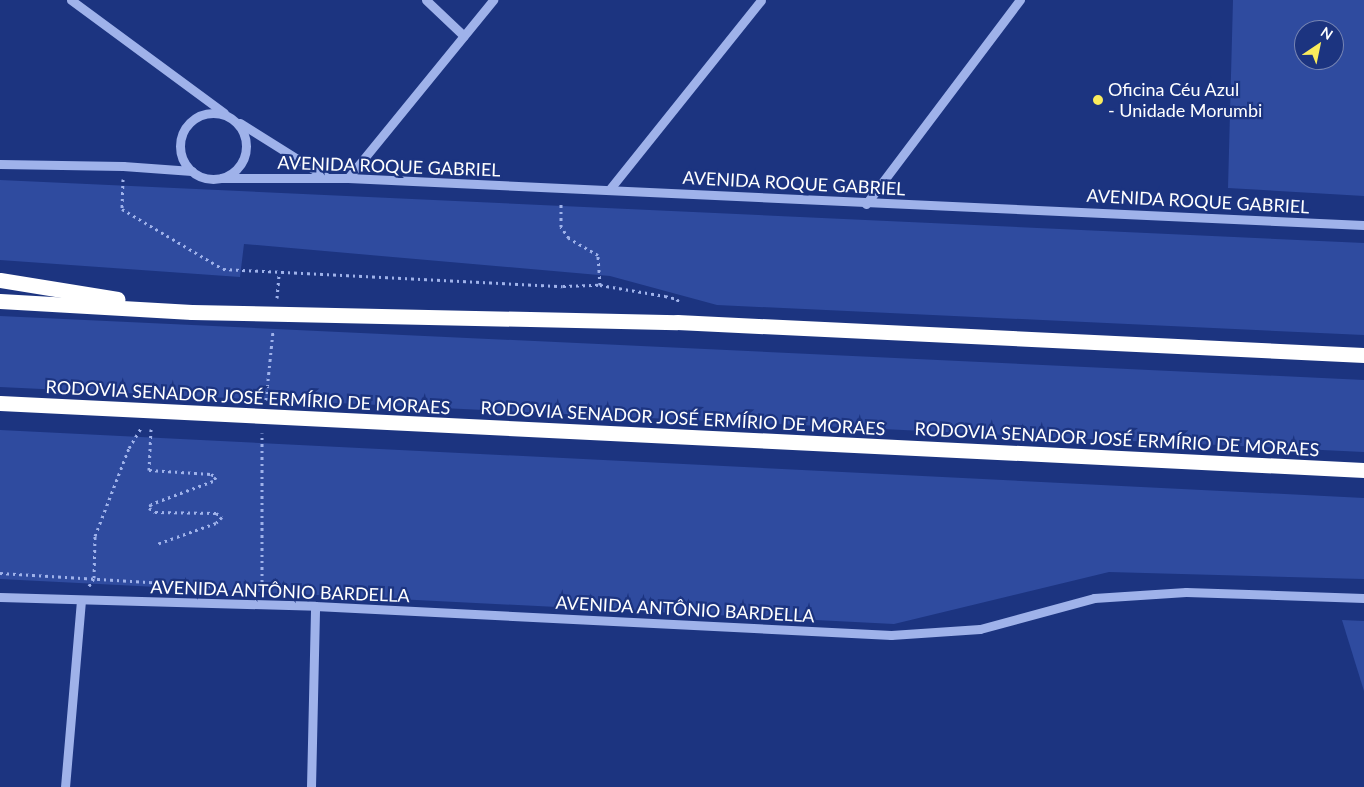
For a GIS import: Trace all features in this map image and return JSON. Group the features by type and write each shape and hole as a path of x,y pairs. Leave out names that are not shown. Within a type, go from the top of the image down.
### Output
{"highway":[{"path":"0,280 192,312"},
{"path":"0,301 192,312 677,322 1364,355"},
{"name":"RODOVIA SENADOR JOSÉ ERMÍRIO DE MORAES","path":"0,403 1364,470"}],"street":[{"path":"71,0 232,118 326,178"},
{"path":"426,0 464,36"},
{"path":"348,178 493,0"},
{"path":"609,190 761,0"},
{"path":"866,204 1020,0"},
{"path":"192,171 181,153 184,130 200,115 211,112 232,118 246,136 247,147 239,167 222,178"},
{"name":"AVENIDA ROQUE GABRIEL","path":"0,164 123,166 192,171 201,176 222,178 348,178 866,204 1364,225"},
{"name":"AVENIDA ANTÔNIO BARDELLA","path":"0,597 81,601 315,606 891,635 980,629 1094,598 1186,592 1364,598"},
{"path":"64,787 81,601"},
{"path":"311,787 315,606"}],"path":[{"path":"123,166 122,209 222,269 563,286 600,285 677,299 680,302 677,322"},
{"path":"561,188 561,227 569,238 598,255 600,285"},
{"path":"276,302 279,273"},
{"path":"265,406 274,321"},
{"path":"152,411 149,470 211,474 216,477 213,481 151,504 149,508 155,512 216,513 222,517 216,523 157,544"},
{"path":"81,601 94,578 95,536 128,448 152,411"},
{"path":"262,598 260,454 263,425"},
{"path":"0,573 224,587"},
{"path":"253,588 272,589"}],"shaded area":[{"path":"1233,0 1364,0 1364,196 1228,188"},
{"path":"0,180 1364,243 1364,335 717,305 610,276 244,244 240,277 0,260"},
{"path":"0,316 1364,380 1364,452 0,387"},
{"path":"0,430 1364,498 1364,579 1109,572 894,624 0,579"},
{"path":"1342,620 1364,621 1364,691"}],"place":[{"name":"Oficina Céu Azul - Unidade Morumbi","path":"1098,100"}]}
